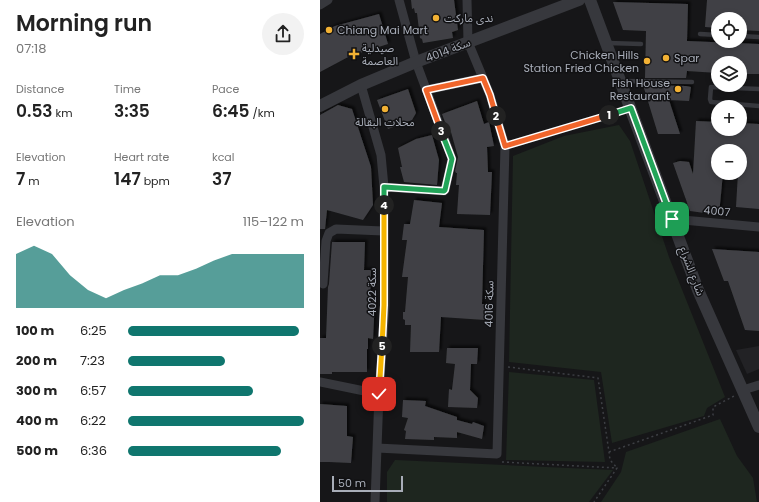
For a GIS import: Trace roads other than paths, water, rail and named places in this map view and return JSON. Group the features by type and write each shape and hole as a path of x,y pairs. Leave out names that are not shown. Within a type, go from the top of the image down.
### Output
{"street":[{"path":"320,5 328,0"},
{"path":"384,187 444,191 452,159 416,62 399,0"},
{"path":"467,0 468,42"},
{"name":"سكة 4014","path":"320,106 361,85 416,62 579,0"},
{"name":"شارع الشراع","path":"590,0 698,290 759,427"},
{"name":"سكة 4016","path":"377,448 497,454 505,146 490,95 468,42"},
{"path":"426,90 483,78"},
{"name":"سكة 4022","path":"361,85 381,155 384,187 384,305 375,502"},
{"name":"4007","path":"672,219 759,227"},
{"path":"323,284 326,241 329,233 336,229 384,231"},
{"path":"320,382 379,394"},
{"path":"743,390 759,385"}],"lane":[{"path":"700,34 711,35"},
{"path":"747,36 759,37"},
{"path":"606,43 641,44"},
{"path":"621,81 692,82"},
{"path":"759,89 711,87 710,99 711,102 759,106"},
{"path":"505,146 631,108"}],"place":[{"name":"ندى ماركت","path":"436,18"},
{"name":"Chiang Mai Mart","path":"329,30"},
{"name":"صيدلية العاصمة","path":"354,54"},
{"name":"Spar","path":"666,58"},
{"name":"Chicken Hills Station Fried Chicken","path":"647,61"},
{"name":"Fish House Restaurant","path":"678,89"},
{"name":"محلات البقالة","path":"385,109"}]}
